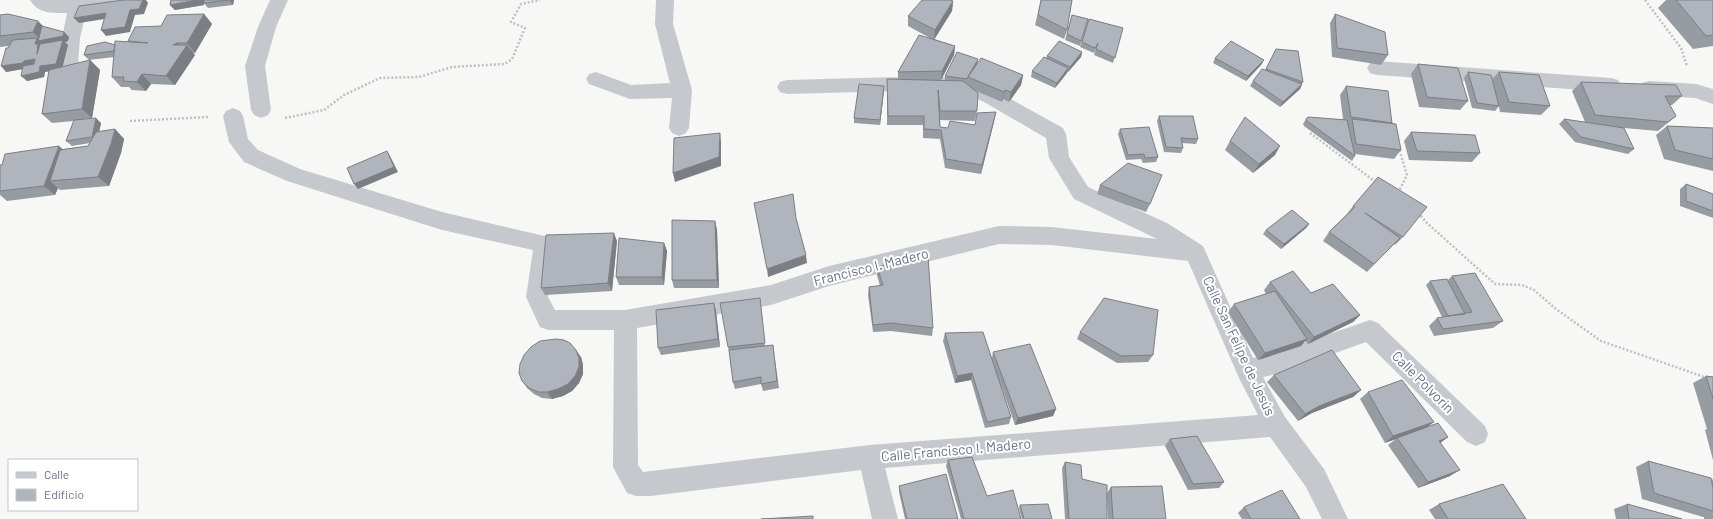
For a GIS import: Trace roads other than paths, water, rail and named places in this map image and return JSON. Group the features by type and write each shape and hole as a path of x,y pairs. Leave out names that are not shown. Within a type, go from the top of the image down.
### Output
{"street":[{"path":"40,0 48,6 78,7 128,0"},
{"path":"261,110 255,66 267,27 279,0"},
{"path":"665,0 664,24 682,90 679,128"},
{"path":"67,76 71,38 78,7"},
{"path":"1377,68 1630,86 1705,94"},
{"path":"596,79 630,92 682,90"},
{"path":"788,86 936,82 966,86 1056,134 1059,158 1081,192 1159,229 1195,254"},
{"name":"Francisco I. Madero","path":"233,116 239,142 251,156 294,175 442,221 545,244 537,297 548,320 625,320 771,295 829,276 1000,235 1052,236 1195,254"},
{"name":"Calle San Felipe de Jesús","path":"1195,254 1247,370 1276,424 1315,478 1335,519"},
{"name":"Calle Francisco I. Madero","path":"625,320 626,467 636,484 651,484 870,457 1276,424"},
{"name":"Calle Polvorín","path":"1247,370 1277,363 1370,330 1476,434"},
{"path":"870,457 885,519"}]}
